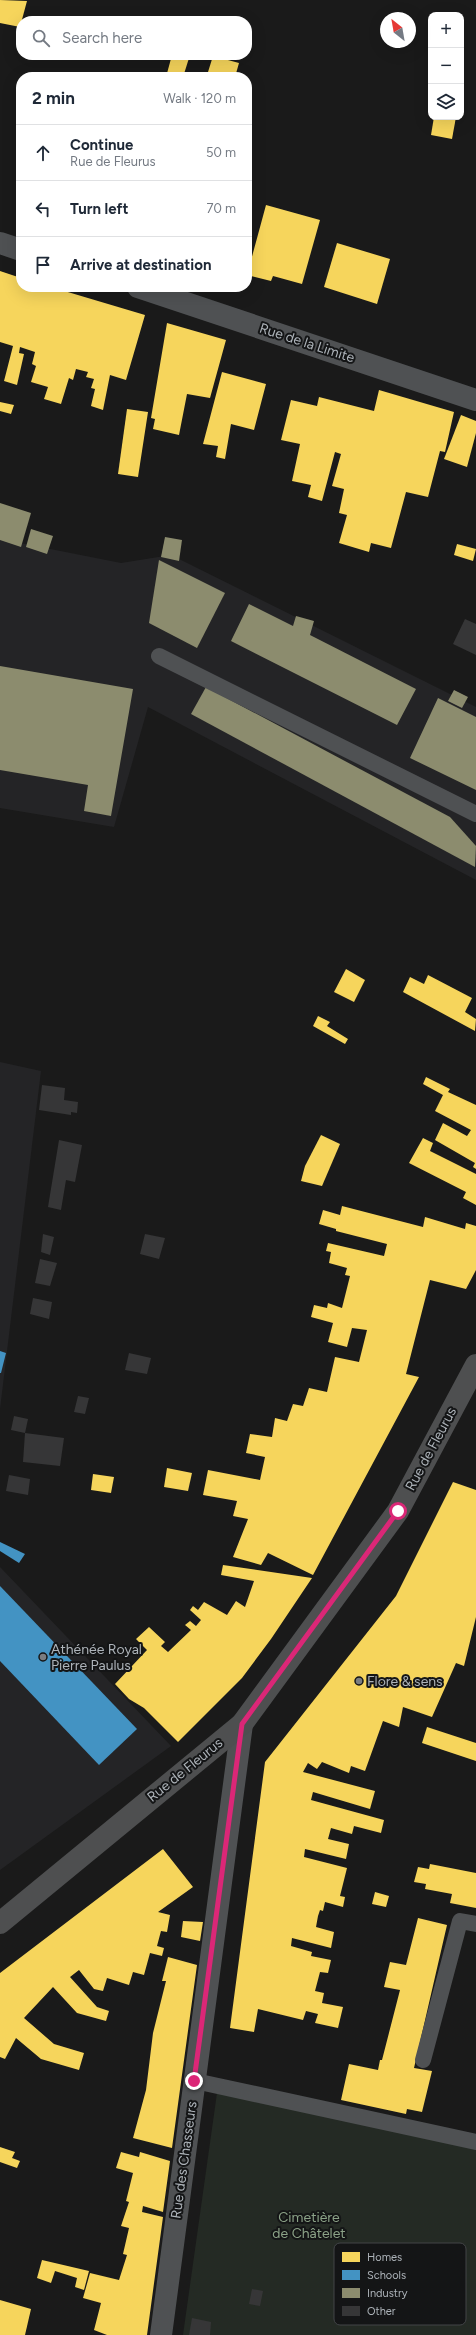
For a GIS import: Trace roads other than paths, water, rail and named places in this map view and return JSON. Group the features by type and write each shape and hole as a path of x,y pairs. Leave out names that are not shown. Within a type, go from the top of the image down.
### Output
{"main road":[{"name":"Rue de Fleurus","path":"0,1923 242,1724 398,1511 476,1365"}],"street":[{"path":"0,243 16,248"},
{"name":"Rue de la Limite","path":"153,292 476,400"},
{"name":"Rue des Chasseurs","path":"161,2335 242,1724"}],"lane":[{"path":"159,656 476,814"},
{"path":"423,2060 460,1921 476,1924"},
{"path":"194,2081 476,2142"}],"place":[{"name":"Athénée Royal Pierre Paulus","path":"43,1657"},
{"name":"Flore & sens","path":"359,1681"}],"park label":[{"name":"Cimetière de Châtelet","path":"309,2226"}]}
